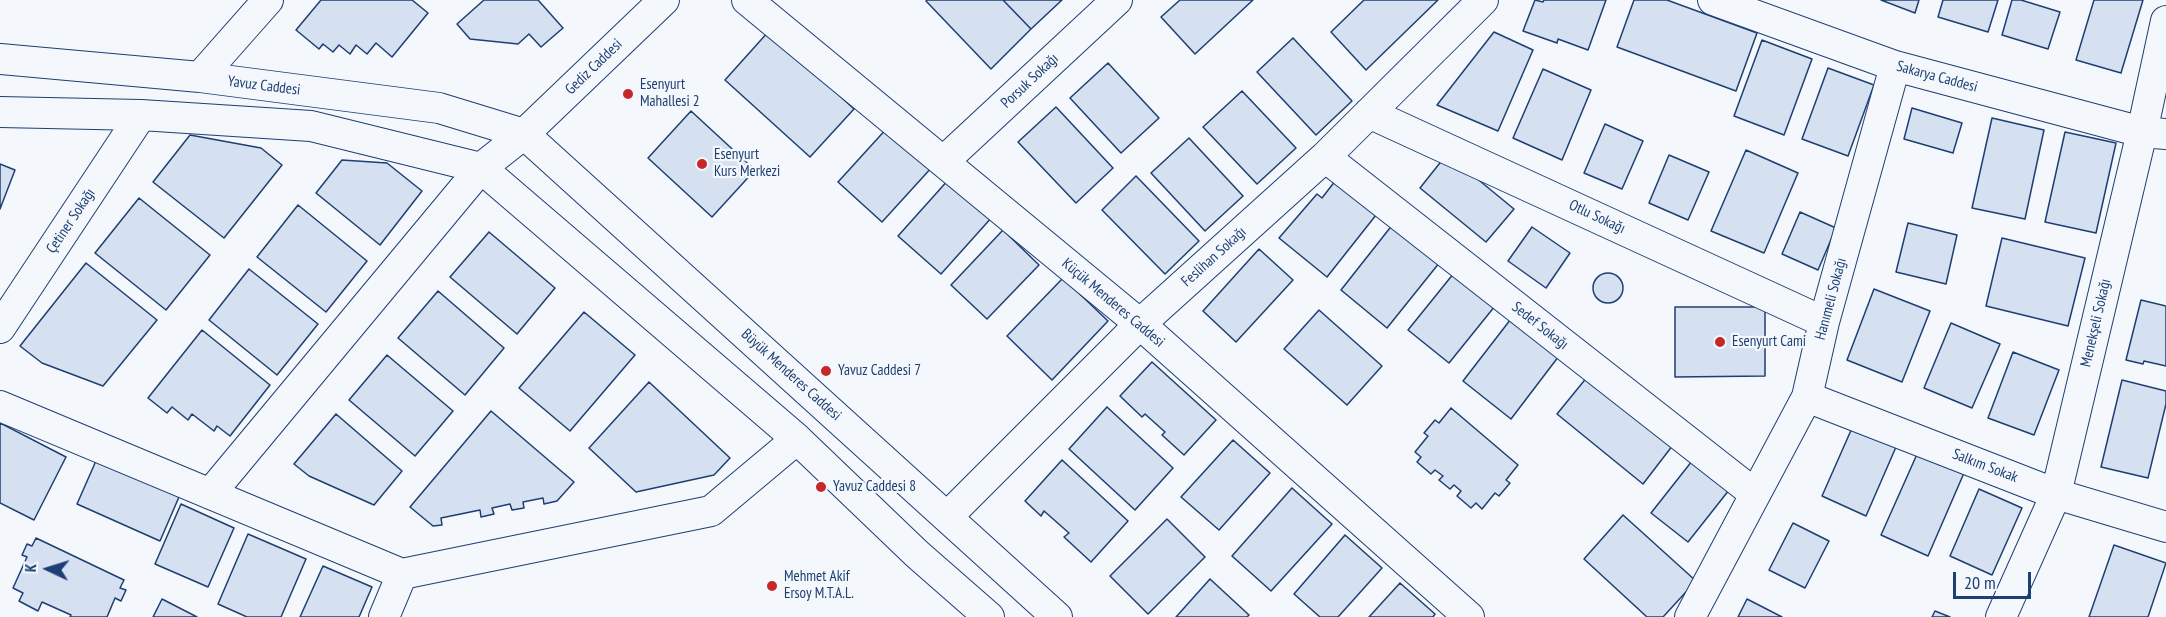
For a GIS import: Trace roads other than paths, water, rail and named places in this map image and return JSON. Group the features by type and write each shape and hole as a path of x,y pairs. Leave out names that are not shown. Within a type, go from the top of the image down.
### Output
{"street":[{"path":"200,77 268,0"},
{"name":"Gediz Caddesi","path":"210,494 481,168 524,134 664,0"},
{"name":"Küçük Menderes Caddesi","path":"747,0 1140,324 1469,617"},
{"name":"Porsuk Sokağı","path":"944,161 1117,0"},
{"name":"Feslihan Sokağı","path":"948,516 1140,324 1325,157 1483,0"},
{"name":"Sakarya Caddesi","path":"1713,0 1895,66 2154,133"},
{"name":"Menekşeli Sokağı","path":"2001,617 2056,494 2154,133 2166,21"},
{"name":"Yavuz Caddesi","path":"0,59 200,77 439,108 524,134"},
{"name":"Hanımeli Sokağı","path":"1690,617 1807,397 1824,322 1895,66"},
{"path":"0,112 141,115 311,126 481,168 797,439 917,554 989,617"},
{"name":"Otlu Sokağı","path":"1369,113 1824,322"},
{"name":"Çetiner Sokağı","path":"0,328 141,115"},
{"name":"Büyük Menderes Caddesi","path":"524,134 1057,617"},
{"name":"Sedef Sokağı","path":"1325,157 1755,494"},
{"name":"Salkım Sokak","path":"1807,397 2056,494 2166,527"},
{"path":"0,406 402,574 711,511 797,439"},
{"path":"384,617 402,574"}],"place":[{"name":"Esenyurt Mahallesi 2","path":"628,94"},
{"name":"Esenyurt Kurs Merkezi","path":"702,164"},
{"name":"Esenyurt Cami","path":"1720,342"},
{"name":"Yavuz Caddesi 7","path":"826,371"},
{"name":"Yavuz Caddesi 8","path":"821,487"},
{"name":"Mehmet Akif Ersoy M.T.A.L.","path":"772,586"}]}
